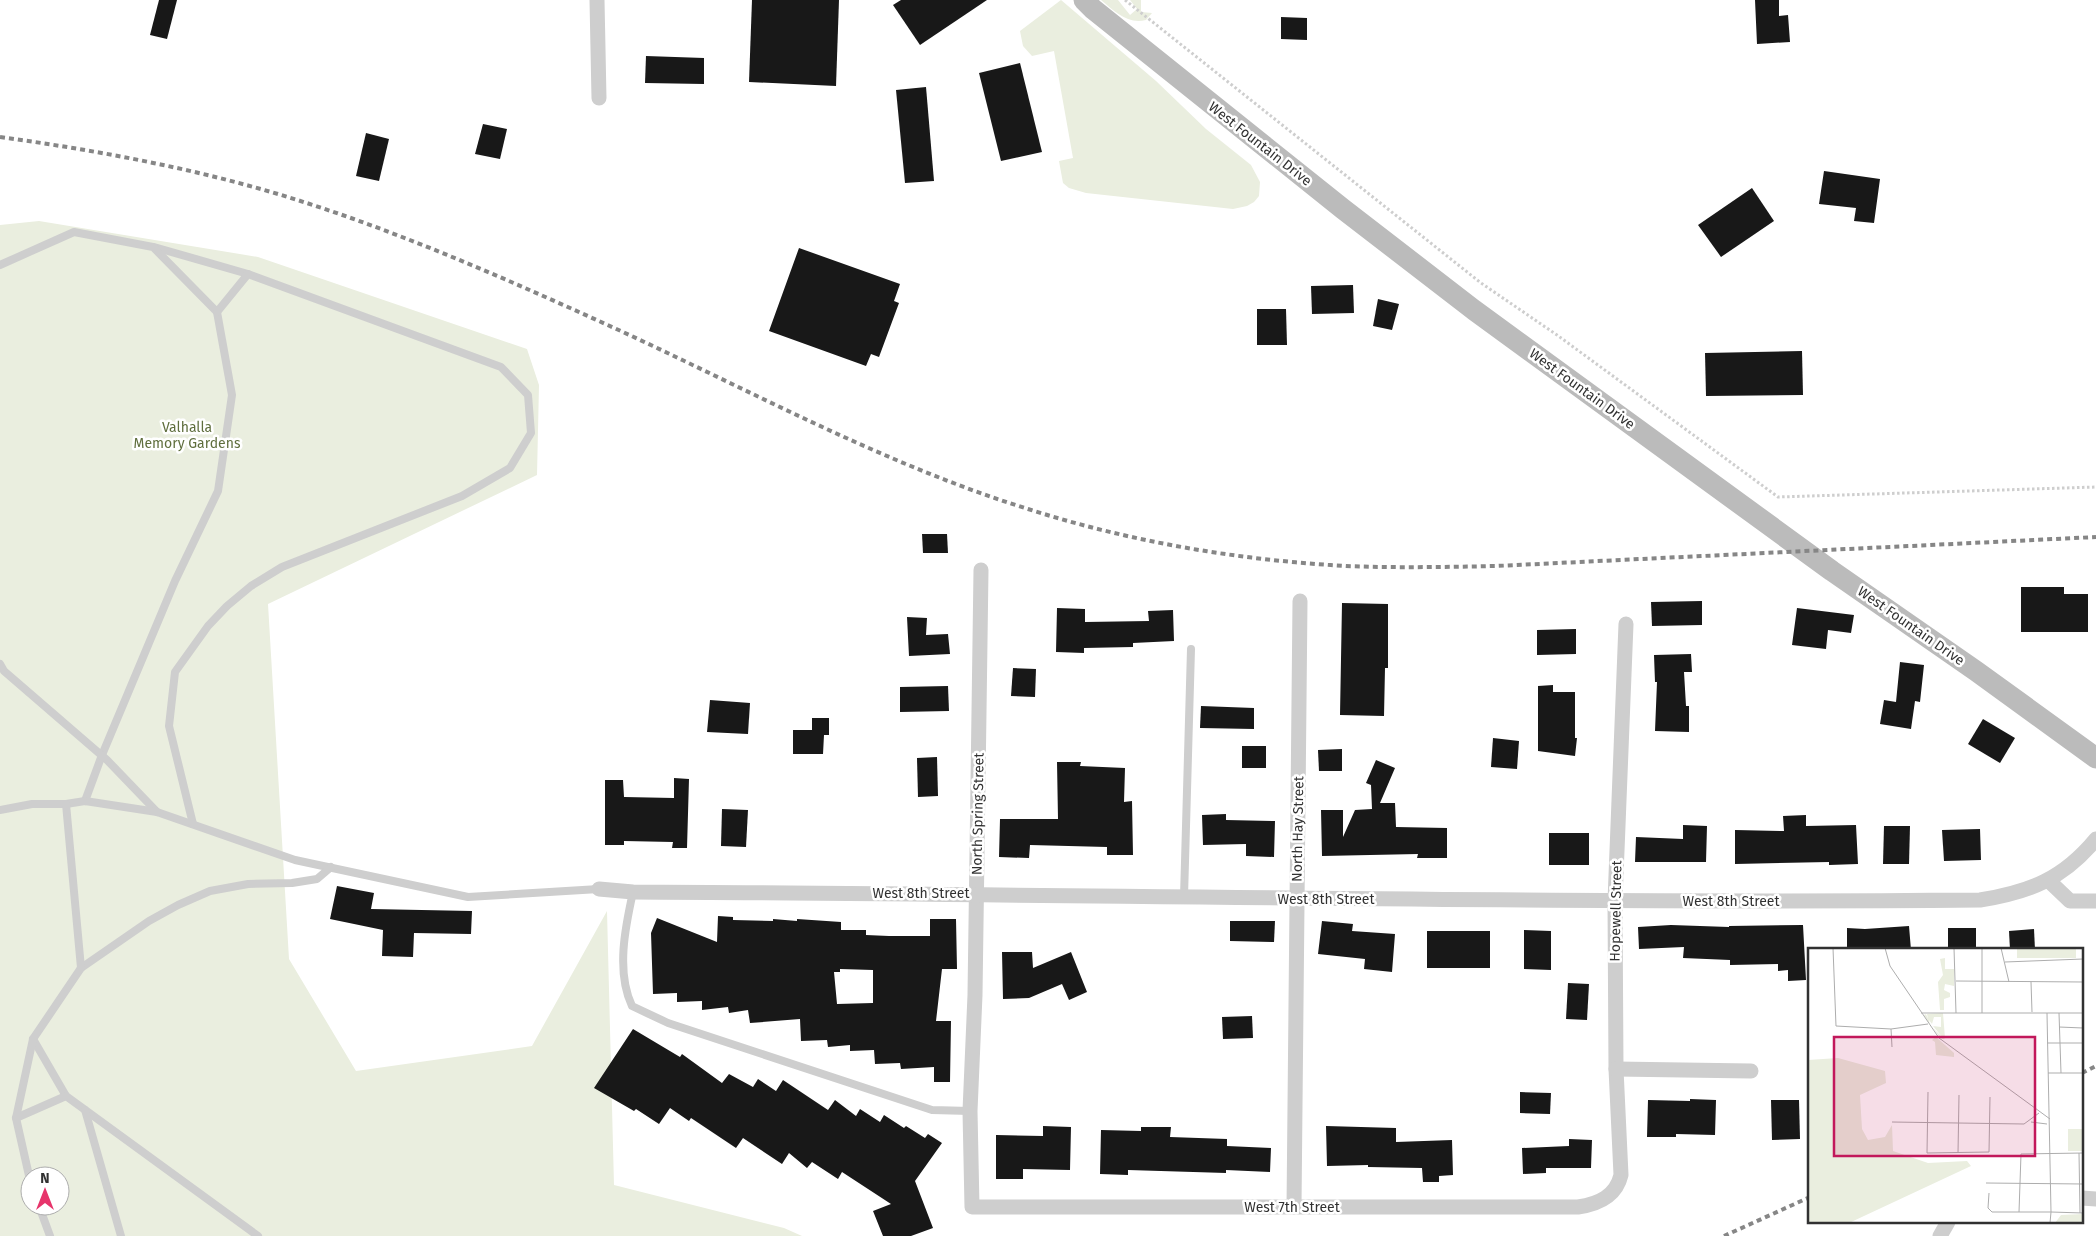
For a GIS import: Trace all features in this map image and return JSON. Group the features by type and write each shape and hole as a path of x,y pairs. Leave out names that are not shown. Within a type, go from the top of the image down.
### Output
{"street":[{"path":"597,0 599,98"},
{"name":"West Fountain Drive","path":"1084,0 1213,107 1482,315 1840,576 2096,758"},
{"name":"North Spring Street","path":"972,1207 970,1111 975,995 981,570"},
{"name":"North Hay Street","path":"1294,1207 1300,601"},
{"name":"Hopewell Street","path":"1609,1195 1615,1190 1620,1175 1616,1068 1615,901 1626,624"},
{"name":"West 8th Street","path":"599,889 633,892 977,894 1297,899 1615,901 1980,900 2023,891 2049,881 2087,850 2096,839"},
{"path":"2049,881 2070,901 2096,901"},
{"path":"1616,1068 1751,1071"},
{"name":"West 7th Street","path":"972,1207 1578,1207 1599,1202 1609,1195"},
{"path":"1940,1236 1947,1224"}],"lane":[{"path":"0,266 74,232 153,247 248,274 501,367 528,395 531,433 510,468 462,496 282,567 251,586 208,626 175,672 169,726 194,824"},
{"path":"85,801 175,581 218,491 232,395 216,312 153,247"},
{"path":"216,312 248,274"},
{"path":"1184,897 1191,649"},
{"path":"0,664 4,671 102,756 156,812"},
{"path":"0,810 32,804 66,804 85,801 156,812 295,860 468,896 599,889"},
{"path":"66,804 81,968"},
{"path":"27,1166 16,1118 33,1039 81,968 149,921 178,904 210,891 248,884 292,883 317,879 331,867"},
{"path":"633,892 624,935 626,995 632,1006 668,1023 932,1110 970,1111"},
{"path":"33,1039 66,1096 258,1236"},
{"path":"16,1118 66,1096"},
{"path":"85,1110 121,1236"},
{"path":"43,1216 50,1236"}],"path":[{"path":"1125,0 1481,284 1556,335 1778,496 2096,487"}],"green space":[{"path":"1061,0 1156,81 1206,129 1251,165 1260,182 1259,196 1254,202 1247,206 1233,209 1086,193 1069,188 1063,183 1059,161 1073,158 1054,51 1032,56 1023,46 1020,31"},
{"path":"1101,0 1118,0 1130,15 1137,9 1130,0 1141,0 1141,12 1152,13 1146,20 1133,21 1122,16"},
{"name":"Valhalla Memory Gardens","path":"39,221 258,257 527,349 539,385 537,475 268,604 289,959 356,1071 532,1046 607,911 614,1185 784,1228 802,1236 0,1236 0,225"}],"building":[{"path":"159,0 177,0 167,39 150,35"},
{"path":"752,0 839,0 836,86 749,82"},
{"path":"901,0 987,0 920,45 893,5"},
{"path":"1755,0 1779,0 1779,16 1788,15 1790,42 1757,44"},
{"path":"1281,17 1307,18 1307,40 1281,39"},
{"path":"646,56 704,58 704,84 645,83"},
{"path":"1020,63 1042,152 1001,161 979,73"},
{"path":"926,87 934,181 905,183 896,90"},
{"path":"483,124 507,129 500,159 475,154"},
{"path":"366,133 389,139 379,181 356,176"},
{"path":"1824,171 1880,179 1874,223 1854,221 1856,208 1819,204"},
{"path":"1752,188 1774,221 1721,257 1698,225"},
{"path":"799,248 900,284 894,301 899,303 879,357 871,354 866,366 769,331"},
{"path":"1353,285 1354,313 1312,314 1311,286"},
{"path":"1378,299 1399,304 1392,330 1373,326"},
{"path":"1257,309 1286,309 1287,345 1257,345"},
{"path":"1802,351 1803,395 1706,396 1705,353"},
{"path":"922,534 947,534 948,553 923,553"},
{"path":"2021,587 2064,587 2064,594 2088,594 2088,632 2021,632"},
{"path":"1702,601 1702,625 1652,626 1651,602"},
{"path":"1342,603 1388,604 1388,668 1385,668 1384,716 1340,715"},
{"path":"1057,608 1085,609 1085,622 1149,621 1148,611 1173,610 1174,641 1133,643 1133,647 1084,648 1084,653 1056,652"},
{"path":"1797,608 1854,615 1851,633 1828,630 1826,649 1792,645"},
{"path":"907,617 927,618 926,635 948,634 950,654 909,656"},
{"path":"1576,629 1576,654 1537,655 1537,630"},
{"path":"1691,654 1692,672 1684,672 1686,706 1689,706 1689,732 1655,731 1657,682 1655,682 1654,655"},
{"path":"1900,662 1924,665 1920,702 1915,701 1911,729 1880,724 1884,700 1896,702"},
{"path":"1013,668 1036,669 1035,697 1011,696"},
{"path":"1553,685 1553,692 1575,692 1575,738 1577,738 1575,756 1538,751 1538,686"},
{"path":"948,686 949,711 900,712 900,687"},
{"path":"710,700 750,703 748,734 707,732"},
{"path":"1201,706 1254,708 1254,729 1200,728"},
{"path":"812,718 829,718 829,735 824,735 823,754 793,754 793,730 812,730"},
{"path":"1983,719 2015,738 2000,763 1968,744"},
{"path":"1493,738 1519,741 1517,769 1491,767"},
{"path":"1242,746 1266,746 1266,768 1242,768"},
{"path":"1342,749 1342,771 1319,771 1318,750"},
{"path":"937,757 938,796 918,797 917,758"},
{"path":"1376,760 1395,768 1380,803 1395,803 1396,827 1447,828 1447,858 1417,858 1418,854 1322,856 1321,810 1343,810 1343,837 1355,810 1372,809 1371,785 1366,783"},
{"path":"1057,762 1081,762 1080,766 1125,768 1124,802 1132,801 1133,855 1107,855 1107,847 1030,845 1029,858 999,857 1000,819 1058,819"},
{"path":"674,778 689,779 687,848 672,848 673,842 624,841 624,845 605,845 605,780 623,780 624,797 674,798"},
{"path":"722,809 748,810 746,847 721,846"},
{"path":"1226,814 1226,820 1275,821 1274,857 1246,856 1246,844 1203,845 1202,815"},
{"path":"1806,815 1806,826 1856,825 1858,864 1829,865 1829,862 1735,864 1735,830 1784,831 1783,816"},
{"path":"1683,825 1707,826 1706,862 1635,862 1636,837 1683,839"},
{"path":"1884,826 1910,826 1909,864 1883,864"},
{"path":"1980,829 1981,860 1944,861 1942,830"},
{"path":"1549,833 1589,833 1589,865 1549,865"},
{"path":"337,886 374,893 371,909 472,911 471,934 414,933 413,957 382,956 383,930 330,919"},
{"path":"718,916 733,917 733,920 773,921 773,919 797,921 797,919 841,922 841,930 866,930 866,935 889,936 930,936 930,919 956,919 957,969 942,969 936,1021 951,1021 950,1082 934,1082 934,1067 901,1069 900,1063 875,1064 874,1050 850,1051 850,1045 828,1047 827,1040 801,1041 800,1019 750,1023 748,1010 729,1013 728,1007 702,1010 702,1001 677,1002 677,993 653,994 651,933 657,918 717,942","holes":["840,969 873,970 873,1003 837,1004 834,972 840,972"]},
{"path":"1230,921 1275,921 1274,942 1230,941"},
{"path":"1322,921 1353,924 1352,931 1395,934 1392,972 1364,969 1365,959 1318,954"},
{"path":"1671,925 1729,927 1803,925 1806,980 1788,981 1788,970 1778,971 1778,964 1730,965 1730,960 1683,958 1684,947 1639,949 1638,927"},
{"path":"1909,926 1911,948 1847,948 1847,928 1865,929"},
{"path":"1948,928 1976,928 1976,948 1948,948"},
{"path":"2034,929 2035,948 2010,948 2009,931"},
{"path":"1524,930 1551,931 1551,970 1524,969"},
{"path":"1427,931 1490,931 1490,968 1427,968"},
{"path":"1002,952 1032,952 1033,968 1071,952 1087,992 1069,1000 1062,984 1029,998 1003,999"},
{"path":"1568,983 1589,984 1587,1020 1566,1019"},
{"path":"1252,1016 1253,1038 1223,1039 1222,1017"},
{"path":"633,1029 680,1057 682,1054 722,1083 729,1074 753,1087 758,1079 776,1091 783,1080 828,1110 835,1100 856,1116 860,1109 880,1122 884,1115 904,1128 906,1126 925,1138 928,1134 942,1143 915,1181 933,1228 911,1236 883,1236 873,1211 891,1204 842,1172 838,1179 812,1162 807,1168 789,1153 782,1164 743,1138 736,1148 691,1118 689,1121 670,1108 659,1124 636,1109 634,1111 594,1088"},
{"path":"1520,1092 1551,1093 1550,1114 1520,1113"},
{"path":"1690,1099 1716,1100 1715,1135 1676,1134 1676,1137 1647,1137 1648,1100 1690,1101"},
{"path":"1771,1100 1799,1100 1800,1139 1772,1140"},
{"path":"1043,1126 1071,1127 1070,1170 1023,1169 1023,1179 996,1179 996,1135 1043,1136"},
{"path":"1326,1126 1396,1128 1396,1142 1452,1140 1453,1175 1439,1176 1439,1182 1423,1182 1422,1168 1368,1167 1368,1165 1327,1166"},
{"path":"1141,1127 1171,1127 1170,1137 1227,1139 1227,1146 1271,1148 1270,1172 1226,1170 1226,1173 1128,1170 1128,1175 1100,1174 1101,1130 1141,1131"},
{"path":"1569,1139 1592,1140 1591,1168 1546,1168 1546,1173 1523,1174 1522,1148 1569,1146"}],"railway":[{"path":"0,137 105,154 175,168 244,184 322,208 453,257 539,294 823,427 924,472 1067,521 1185,548 1265,559 1346,566 1440,567 1496,566 2096,537"},
{"path":"2084,1072 2096,1066"},
{"path":"1724,1236 1808,1198"}]}
